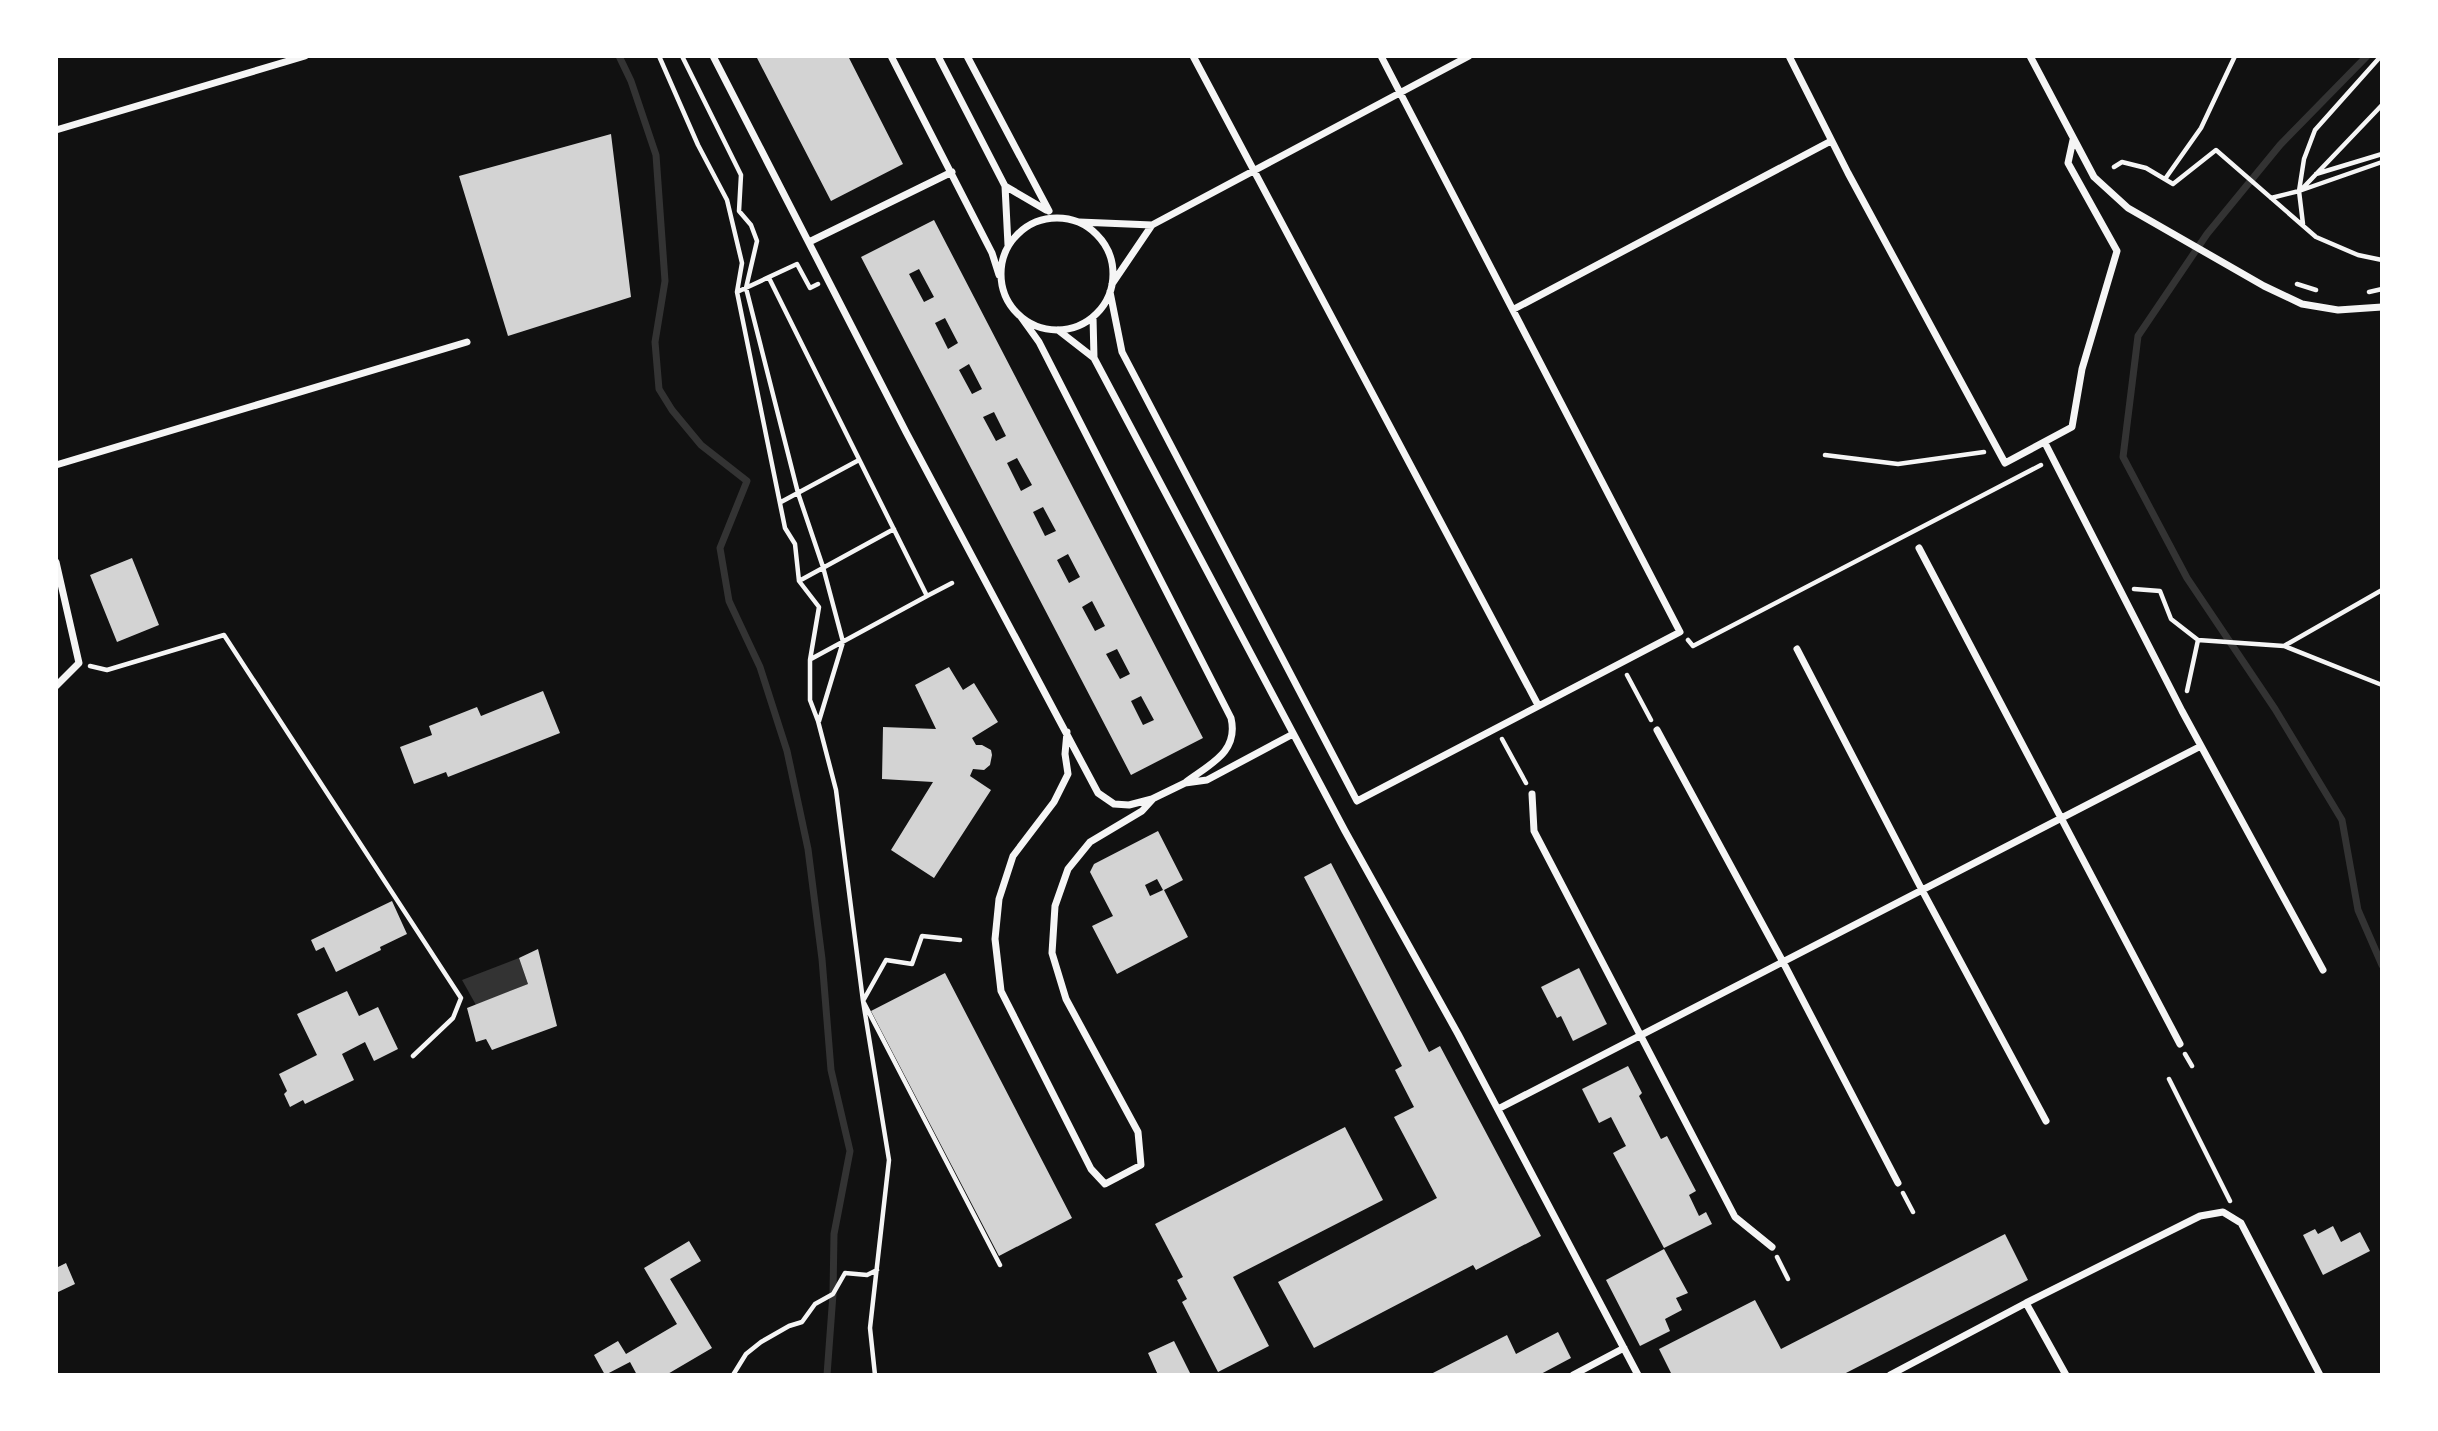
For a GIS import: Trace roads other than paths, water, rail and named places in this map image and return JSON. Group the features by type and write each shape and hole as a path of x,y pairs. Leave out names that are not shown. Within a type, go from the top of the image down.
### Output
{"street":[{"path":"56,130 305,56"},
{"path":"713,56 906,432 1098,793 1114,804 1129,805 1152,800 1185,783 1228,749 1234,731 1231,718 1039,342 1008,301 992,253 891,56"},
{"path":"938,56 1005,186 1008,245 1002,263 1001,283"},
{"path":"967,56 1049,211"},
{"path":"1193,56 1538,705"},
{"path":"1078,222 1095,232 1107,247 1113,265 1111,288 1122,352 1357,801 1680,632 1381,56"},
{"path":"1021,317 1038,327 1058,330 1077,326 1093,317 1152,225 1469,56"},
{"path":"1789,56 1831,141 2005,463 2072,427 2081,369 2118,251 2068,163 2073,140"},
{"path":"2030,56 2094,177 2128,208 2280,295 2302,303 2337,310 2378,307"},
{"path":"1514,309 1831,141"},
{"path":"809,242 951,172"},
{"path":"1005,186 1059,217 1078,222 1152,225"},
{"path":"1008,245 1021,230 1040,220 1059,217"},
{"path":"1093,317 1094,358"},
{"path":"1058,330 1094,358 1638,1375"},
{"path":"56,465 467,342"},
{"path":"2045,443 2182,712 2323,970"},
{"path":"1919,548 2180,1044"},
{"path":"56,562 79,663 56,686"},
{"path":"1797,649 2046,1121"},
{"path":"1657,730 1783,962 1898,1183"},
{"path":"1067,731 1065,754 1068,774 1054,802 1013,856 999,900 995,939 1001,991 1091,1169 1105,1184 1141,1165 1138,1132 1066,999 1052,953 1055,906 1068,869 1090,842 1142,811 1152,800"},
{"path":"1185,783 1207,780 1293,734"},
{"path":"1498,1109 2201,746"},
{"path":"1532,794 1534,831 1735,1216 1772,1247"},
{"path":"1891,1375 2026,1303 2200,1216 2223,1212 2242,1223 2320,1375"},
{"path":"2026,1303 2066,1375"},
{"path":"1573,1375 1624,1348"}],"waterway":[{"path":"619,56 631,81 656,155 665,281 655,342 659,389 672,410 701,445 747,481 720,548 729,601 760,667 787,751 808,849 822,959 831,1070 850,1151 834,1234 827,1375"},
{"path":"2367,56 2280,145 2207,234 2138,336 2123,457 2187,578 2275,709 2342,820 2358,910 2382,965"}]}
